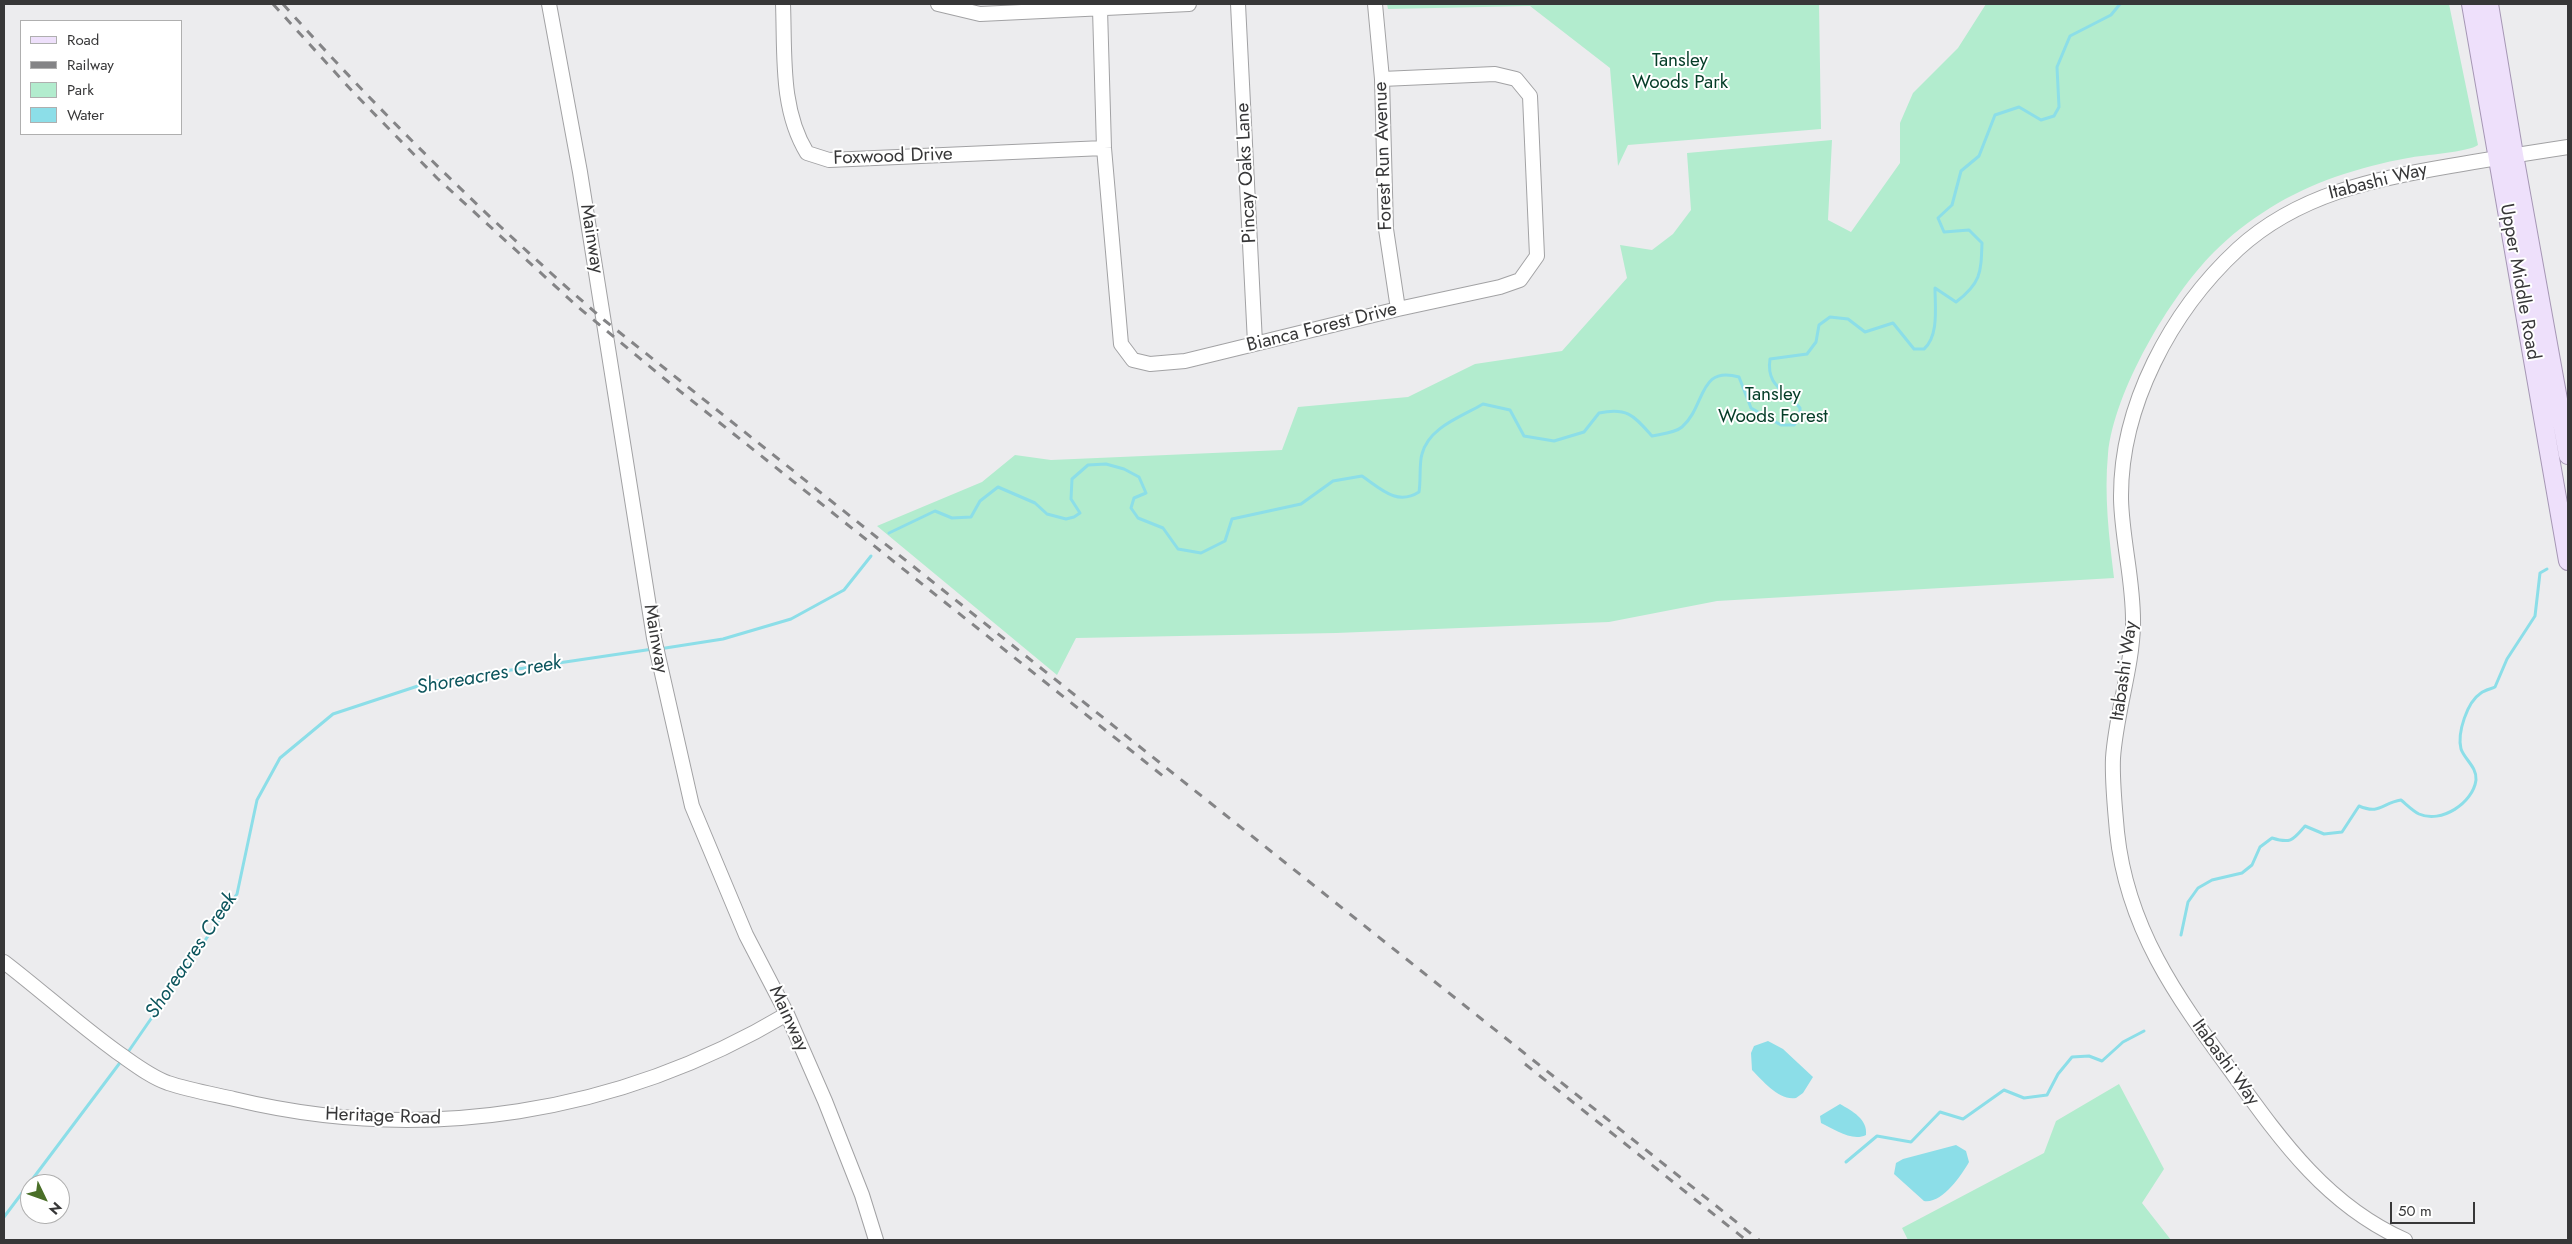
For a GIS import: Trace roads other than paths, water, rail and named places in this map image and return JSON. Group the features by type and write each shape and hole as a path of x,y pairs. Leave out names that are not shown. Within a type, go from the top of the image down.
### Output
{"main road":[{"name":"Upper Middle Road","path":"2471,4 2506,156 2568,455"},
{"name":"Upper Middle Road","path":"2489,4 2506,156 2568,561"}],"street":[{"name":"Mainway","path":"549,4 580,172 654,638 692,806 746,935 787,1014 862,1194 876,1240"},
{"name":"Foxwood Drive","path":"783,4 786,95 796,135 807,153 829,160 1104,148"},
{"path":"938,4 979,9 1100,9 1189,4"},
{"name":"Pincay Oaks Lane","path":"1238,4 1255,343"},
{"name":"Forest Run Avenue","path":"1375,4 1382,79 1386,229 1398,309"},
{"name":"Bianca Forest Drive","path":"1100,9 1104,148 1121,344 1133,360 1150,364 1185,361 1398,309 1500,287 1520,280 1537,256 1530,96 1516,79 1496,74 1382,79"},
{"name":"Itabashi Way","path":"2405,1240 2373,1224 2347,1206 2319,1183 2289,1150 2172,988 2141,926 2124,871 2118,843 2113,780 2115,741 2133,626 2133,599 2123,526 2123,466 2135,409 2152,368 2183,314 2202,288 2239,248 2260,231 2302,205 2343,188 2394,175 2568,147"},
{"name":"Heritage Road","path":"4,962 90,1033 140,1068 167,1083 282,1110 388,1120 491,1116 555,1106 642,1081 721,1050 787,1014"}],"water":[{"path":"1768,1041 1783,1049 1813,1077 1803,1093 1796,1098 1790,1098 1778,1093 1752,1070 1751,1053 1754,1046"},
{"path":"1840,1104 1862,1120 1866,1129 1866,1135 1861,1137 1849,1136 1821,1123 1820,1116"},
{"path":"1956,1145 1966,1151 1969,1162 1950,1188 1938,1198 1924,1201 1894,1174 1896,1163 1903,1159"}],"waterway":[{"name":"Shoreacres Creek","path":"889,533 935,511 952,518 971,517 980,501 998,487 1035,503 1047,514 1066,519 1074,517 1080,513 1071,499 1072,479 1088,465 1106,464 1124,469 1139,477 1146,493 1134,498 1131,508 1138,518 1163,528 1178,549 1201,553 1225,541 1232,519 1301,504 1333,481 1362,476 1396,497 1411,496 1419,492 1421,458 1431,437 1447,424 1483,404 1510,410 1524,436 1554,441 1584,432 1599,413 1609,411 1624,412 1630,415 1652,436 1672,432 1682,427 1690,418 1709,382 1716,377 1726,375 1739,377 1751,408 1781,425 1794,425 1800,418 1800,408 1774,381 1769,368 1770,359 1807,354 1816,342 1819,325 1830,317 1848,319 1865,332 1893,323 1914,349 1924,349 1929,343 1934,329 1935,288 1956,302 1975,283 1980,270 1982,243 1969,230 1944,232 1938,218 1952,205 1961,171 1979,156 1995,115 2019,107 2041,120 2054,116 2059,107 2057,67 2070,36 2111,15 2120,4"},
{"name":"Shoreacres Creek","path":"659,649 723,639 791,619 844,590 871,556"},
{"path":"2181,935 2188,902 2198,888 2212,880 2242,873 2252,865 2260,847 2272,838 2283,841 2291,840 2305,826 2324,834 2342,832 2359,806 2377,809 2401,800 2419,814 2437,816 2446,814 2462,804 2474,788 2476,780 2475,771 2461,749 2460,735 2464,718 2476,697 2495,687 2507,659 2535,616 2540,573 2547,569"},
{"name":"Shoreacres Creek","path":"126,1055 237,894 257,800 280,758 333,714 430,682 653,649"},
{"path":"1846,1162 1877,1136 1911,1142 1940,1112 1963,1119 2004,1090 2024,1098 2047,1095 2058,1074 2072,1057 2089,1056 2102,1061 2123,1042 2144,1031"},
{"name":"Shoreacres Creek","path":"4,1217 122,1060"}],"railway":[{"path":"273,4 353,92 437,178 578,307 666,380 1163,776"},
{"path":"283,4 359,87 438,167 520,245 604,320 1759,1240"},
{"path":"1525,1064 1746,1240"}],"park label":[{"name":"Tansley Woods Park","path":"1680,72"},
{"name":"Tansley Woods Forest","path":"1773,406"}]}
